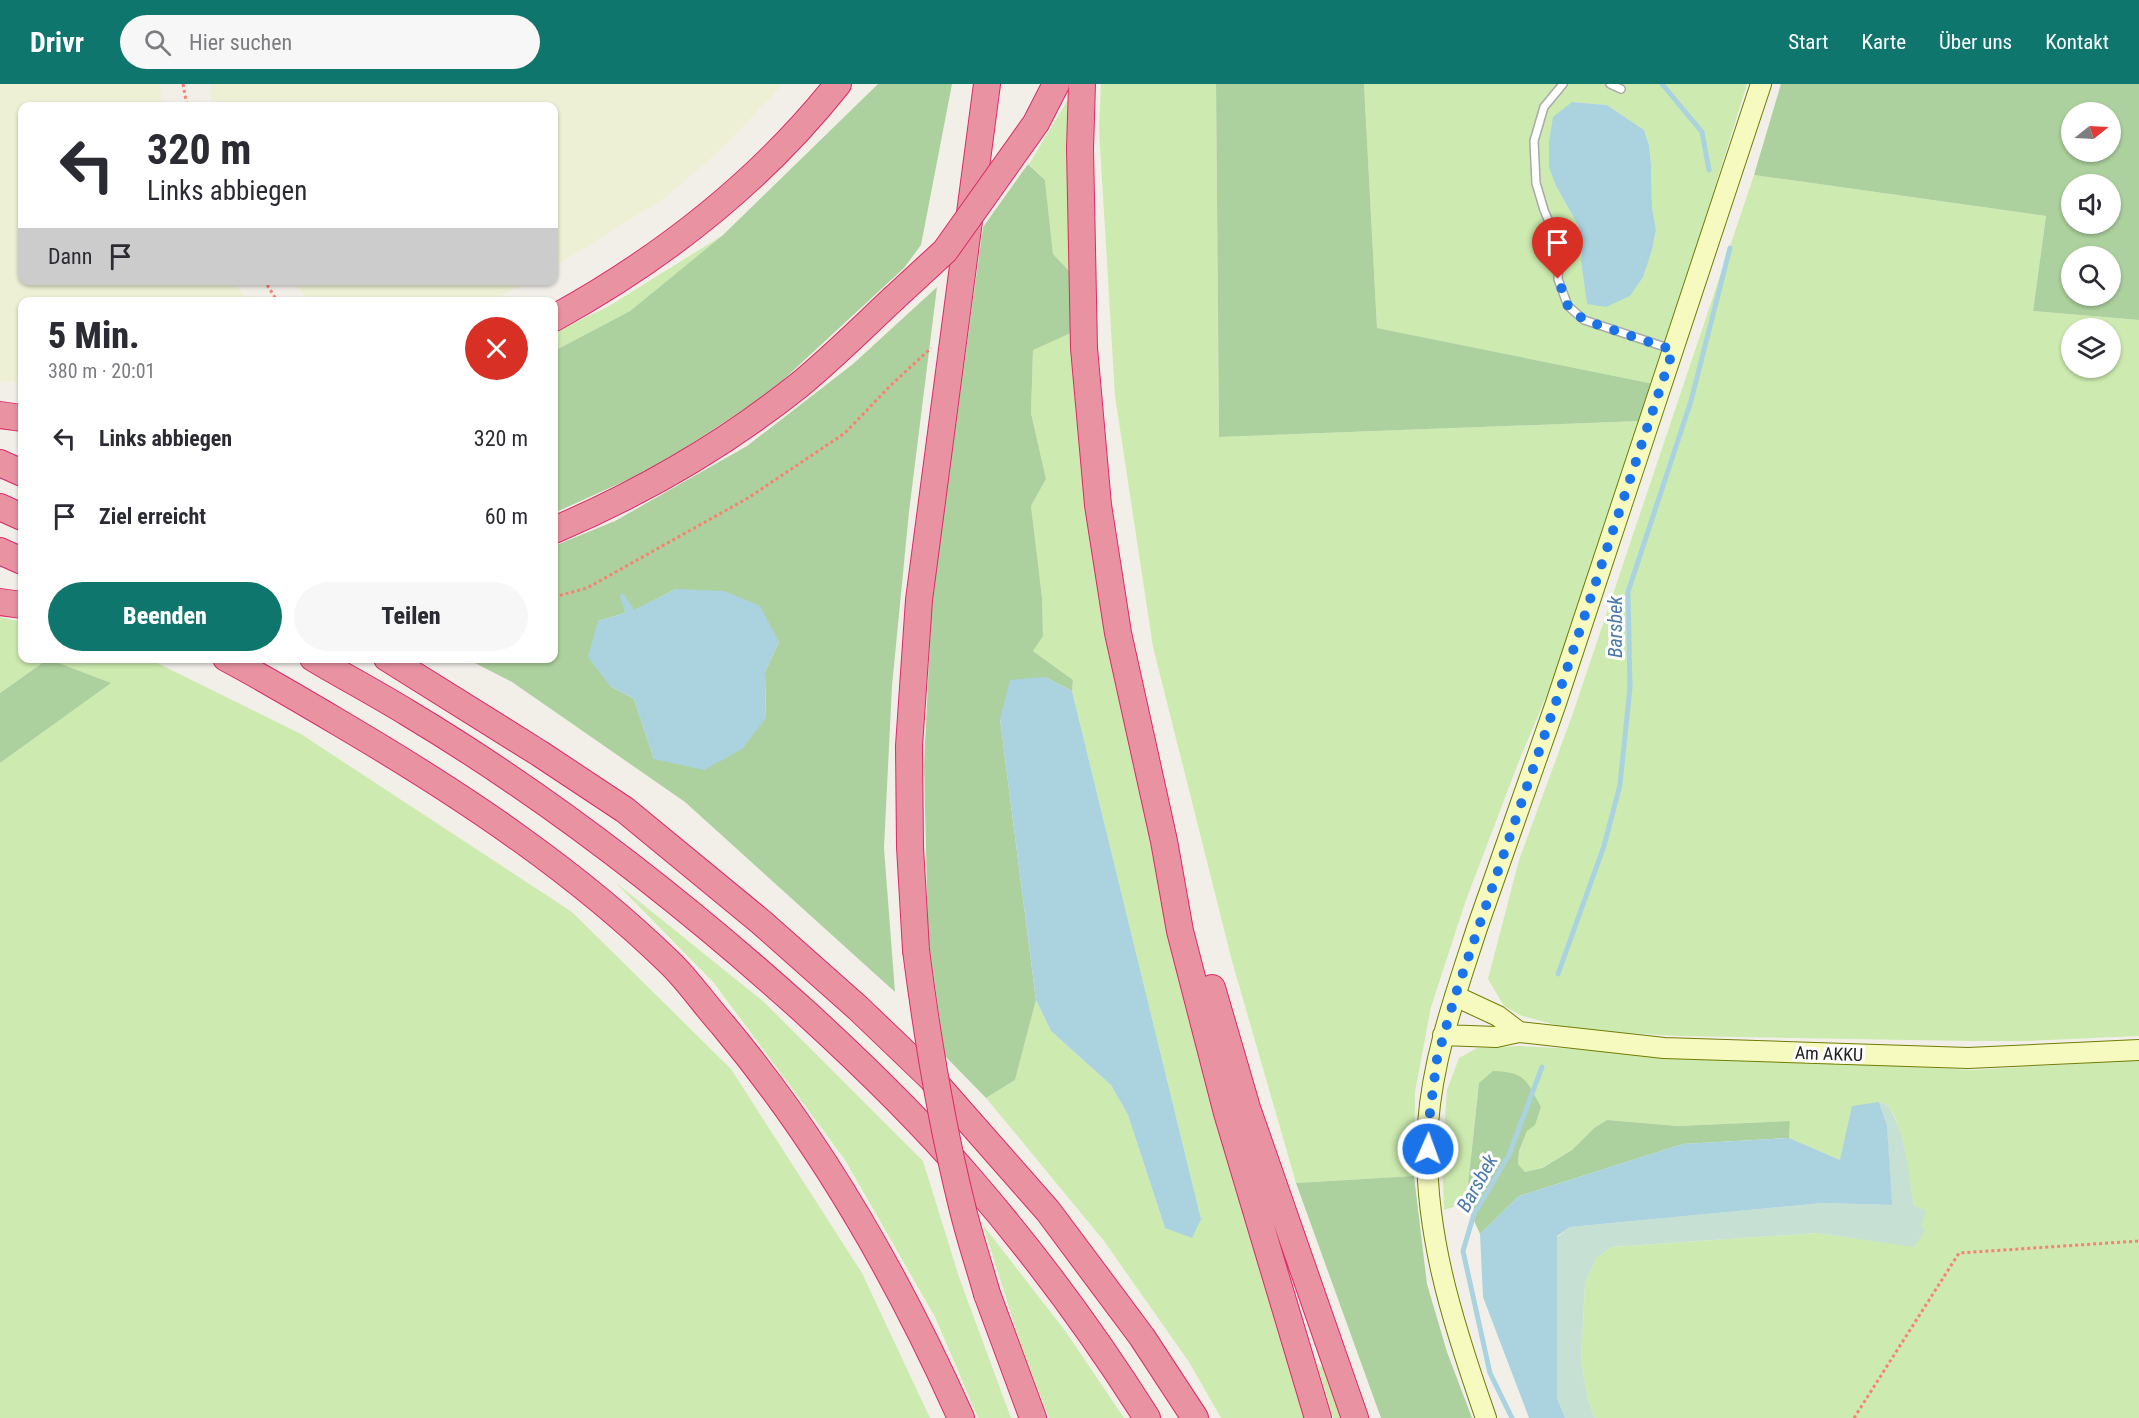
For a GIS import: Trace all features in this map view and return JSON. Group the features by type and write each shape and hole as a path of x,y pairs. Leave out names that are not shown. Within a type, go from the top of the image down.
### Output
{"highway":[{"path":"558,316 623,277 697,225 764,167 795,136 838,84"},
{"path":"987,84 919,600 909,746 910,847 916,950 927,1034 943,1121 962,1208 987,1294 1033,1418"},
{"path":"558,528 605,508 709,451 799,385 945,251 1036,123 1056,84"},
{"path":"1082,84 1080,148 1084,348 1098,505 1126,676 1164,841 1180,931 1227,1113 1318,1418"},
{"path":"0,415 18,417"},
{"path":"0,463 18,471"},
{"path":"0,507 18,515"},
{"path":"0,551 18,559"},
{"path":"0,602 18,604"},
{"path":"235,663 390,754 492,818 575,879 670,963 750,1058 830,1170 885,1265 941,1373 961,1418"},
{"path":"322,663 409,713 506,776 591,836 690,912 831,1036 903,1105 1018,1236 1104,1352 1147,1418"},
{"path":"395,663 625,810 761,922 858,1008 931,1078 1048,1211 1142,1337 1189,1412"},
{"path":"1164,841 1195,928 1247,1108 1355,1418"}],"main road":[{"path":"1486,1418 1462,1351 1446,1294 1431,1212 1428,1128 1432,1088 1443,1035 1455,996 1556,702 1761,84"},
{"name":"Am AKKU","path":"1455,996 1498,1016 1519,1032"},
{"name":"Am AKKU","path":"1443,1035 1496,1037 1519,1032 1664,1048 1968,1058 2139,1050"}],"lane":[{"path":"1563,84 1544,107 1534,141 1536,183 1555,236 1559,259 1558,279 1568,306 1584,320 1673,350"},
{"path":"1610,84 1621,89"}],"path":[{"path":"183,84 185,102"},
{"path":"558,596 587,588 748,498 826,446 845,433 889,387 956,326"},
{"path":"1854,1418 1959,1253 2139,1241"}],"green space":[{"path":"0,84 160,84 162,102 18,102 18,285 237,285 244,297 18,297 18,383 0,381"},
{"path":"209,84 783,84 724,147 666,197 558,264 558,102 211,102"},
{"path":"878,84 952,84 921,245 904,268 770,392 656,467 558,511 558,349 630,311 723,235"},
{"path":"1101,84 1216,84 1219,437 1641,421 1566,649 1519,761 1466,900 1431,1007 1415,1092 1414,1176 1296,1183 1232,961 1153,647 1115,396 1099,129"},
{"path":"1216,84 1364,84 1377,328 1654,384 1641,421 1219,437"},
{"path":"1364,84 1747,84 1654,384 1377,328","holes":["1572,102 1607,105 1644,130 1649,145 1652,207 1656,231 1652,250 1587,303 1581,261 1583,242 1578,225 1556,186"]},
{"path":"1781,84 2139,84 2139,320 2033,311 2046,216 1754,175"},
{"path":"1069,98 1070,272 1053,254 1045,180 1029,164"},
{"path":"1028,164 1045,180 1053,254 1070,272 1071,333 1033,350 1031,413 1046,479 1031,506 1042,597 1043,636 1033,651 1073,680 1072,691 1045,677 1000,719 1036,1000 1015,1080 986,1098 945,1056 928,936 924,764 932,600 983,227"},
{"path":"1754,175 2046,216 2033,311 2115,318 2061,318 2061,378 2121,378 2121,318 2139,320 2139,1036 1969,1041 1678,1036 1575,1030 1522,1016 1504,1006 1488,979 1519,860 1573,713"},
{"path":"723,235 630,311 558,349 558,331 609,306"},
{"path":"297,285 521,285 499,297 305,297"},
{"path":"937,287 909,512 892,686 884,848 895,992 685,802 512,682 475,663 558,663 558,544 615,521 747,446 853,364","holes":["676,589 779,642 765,672 766,718 654,759 634,699 610,686 598,621 625,613 623,594 633,611"]},
{"path":"1071,333 1081,447 1103,619 1160,884 1311,1418 1221,1418 1189,1362 1104,1241 986,1098 1015,1080 1036,1000 1051,1031 1111,1085 1128,1115 1165,1228 1201,1219 1072,691 1073,680 1033,651 1043,635 1042,597 1031,506 1046,479 1031,413 1033,349"},
{"path":"0,617 18,621 18,663 42,663 0,693"},
{"path":"42,663 58,663 111,683 0,763 0,693"},
{"path":"58,663 157,663 301,734 572,912 731,1069 862,1273 930,1418 0,1418 0,763 110,683"},
{"path":"615,882 764,1002 923,1161 959,1277 1011,1418 978,1418 935,1317 845,1160 714,983"},
{"path":"1520,1046 1972,1070 2139,1060 2139,1418 1595,1418 1588,1400 1581,1361 1585,1283 1596,1259 1611,1247 1817,1233 1914,1246 1921,1226 1914,1205 1904,1147 1895,1117 1888,1105 1879,1102 1840,1160 1789,1138 1790,1121 1678,1126 1607,1120 1594,1128 1572,1150 1541,1168 1525,1172 1518,1164 1519,1151 1527,1131 1479,1083 1466,1203 1444,1210 1442,1156 1447,1090 1459,1058 1477,1048"},
{"path":"1493,1071 1512,1073 1524,1079 1541,1107 1535,1125 1527,1131 1519,1151 1518,1164 1525,1172 1542,1168 1572,1150 1594,1128 1607,1120 1678,1126 1790,1121 1789,1138 1683,1144 1519,1196 1480,1234 1466,1203 1479,1083"},
{"path":"1879,1102 1888,1105 1899,1128 1906,1153 1914,1205 1926,1211 1921,1226 1925,1231 1914,1247 1817,1233 1611,1247 1596,1259 1585,1283 1581,1361 1588,1400 1595,1418 1565,1418 1557,1398 1557,1237 1570,1227 1823,1203 1891,1205 1887,1125"},
{"path":"1414,1176 1427,1284 1447,1352 1472,1418 1381,1418 1296,1183"},
{"path":"983,1225 1066,1332 1124,1418 1049,1418 1020,1342"},
{"path":"1322,1366 1341,1418 1333,1418 1318,1367"}],"water":[{"path":"1572,102 1607,105 1644,130 1649,145 1652,207 1656,230 1652,250 1643,277 1630,296 1606,307 1587,304 1581,261 1583,241 1578,225 1556,186 1549,167 1549,142 1553,117"},
{"path":"676,589 724,591 760,606 779,642 765,672 766,718 742,749 704,770 654,759 634,699 610,686 588,657 598,621 625,613 620,596 623,593 634,610"},
{"path":"1045,677 1072,691 1201,1219 1192,1238 1165,1228 1128,1115 1111,1085 1051,1031 1036,1000 1000,719 1010,680"},
{"path":"1879,1102 1887,1125 1892,1205 1823,1203 1570,1227 1557,1236 1557,1398 1565,1418 1529,1418 1483,1297 1480,1234 1519,1196 1683,1144 1789,1138 1840,1160 1852,1106"}],"waterway":[{"name":"Barsbek","path":"1662,84 1702,132 1709,170"},
{"name":"Barsbek","path":"1558,974 1604,846 1620,785 1630,687 1628,592 1691,401 1730,248"},
{"name":"Barsbek","path":"1512,1418 1490,1373 1463,1251 1474,1214 1509,1155 1542,1067"}],"route":[{"path":"1428,1149 1432,1088 1443,1035 1673,350 1584,320 1568,306 1558,279"}]}
